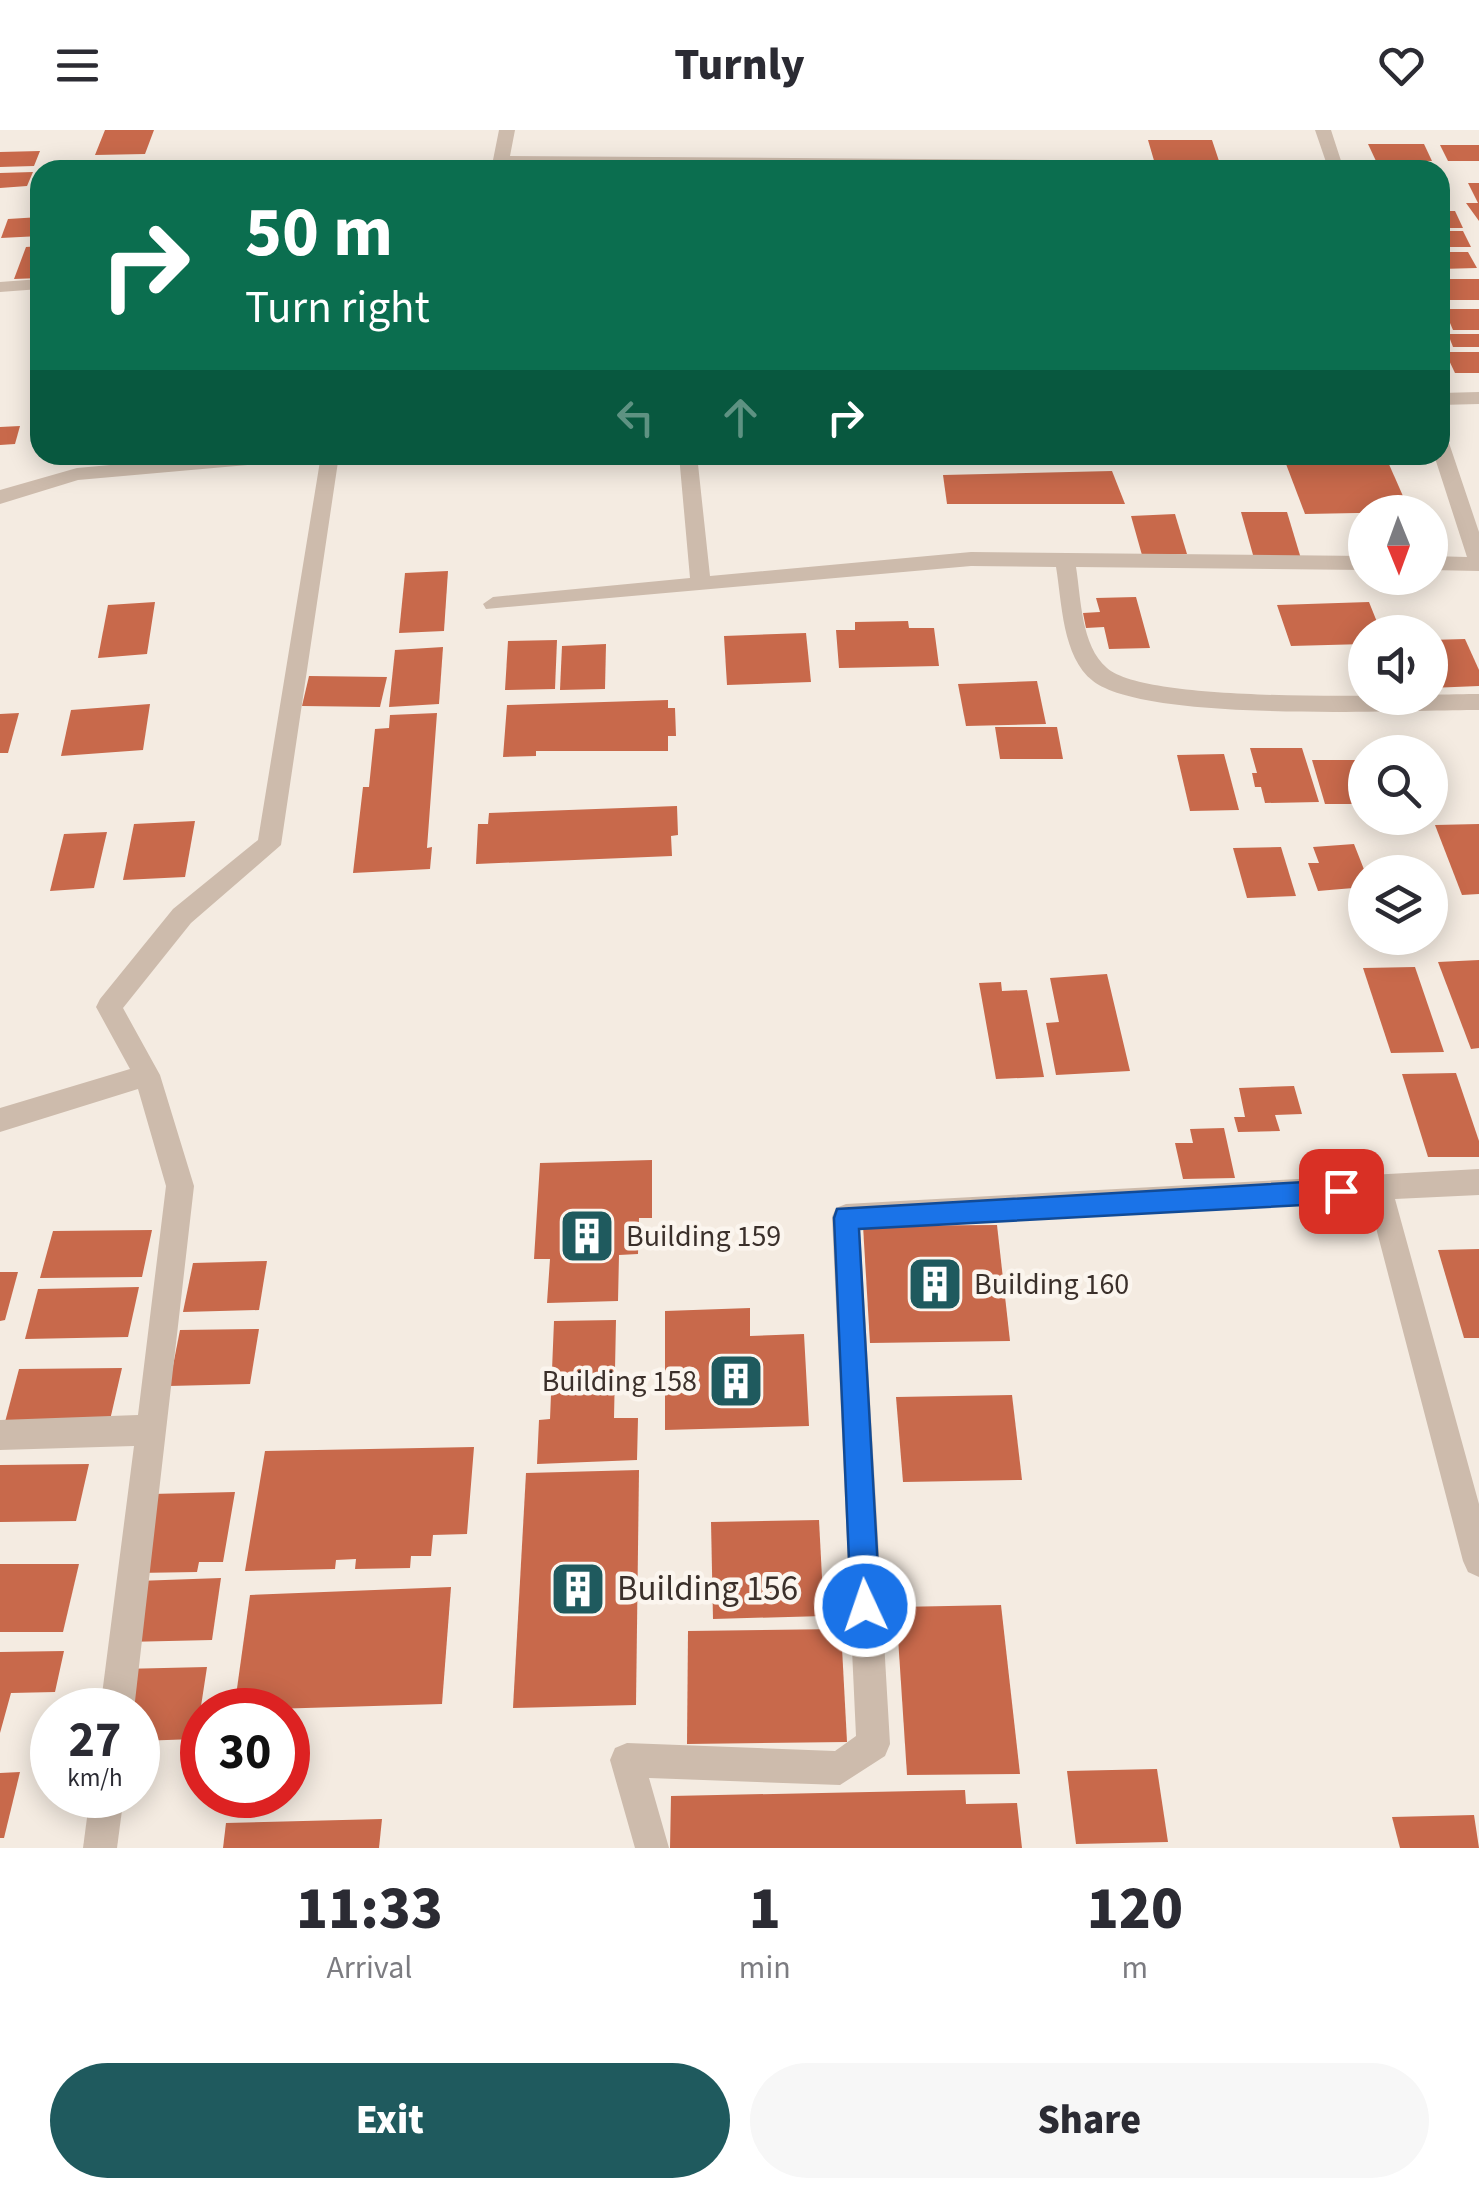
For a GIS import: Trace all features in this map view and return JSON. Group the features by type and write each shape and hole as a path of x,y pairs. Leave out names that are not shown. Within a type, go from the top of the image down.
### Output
{"street":[{"path":"501,160 506,130"},
{"path":"1323,130 1333,160"},
{"path":"0,287 30,285"},
{"path":"1450,399 1479,398"},
{"path":"0,497 76,474 179,465"},
{"path":"120,1688 180,1186 147,1075 109,1007 182,916 269,845 328,465"},
{"path":"689,465 701,583"},
{"path":"1447,465 1479,563 1448,564"},
{"path":"493,604 971,559 1348,563"},
{"path":"1065,562 1083,651 1100,675 1122,689 1190,698 1479,702"},
{"path":"0,1120 147,1075"},
{"path":"652,1848 628,1760 840,1768 872,1744 846,1218 1479,1182"},
{"path":"1379,1189 1479,1561"},
{"path":"0,1435 150,1430"},
{"path":"100,1848 104,1818"}],"building":[{"path":"105,130 154,130 145,154 95,155"},
{"path":"1148,140 1212,140 1219,160 1154,160"},
{"path":"1368,144 1424,144 1432,160 1376,160"},
{"path":"1440,145 1479,145 1479,161 1448,160"},
{"path":"40,151 36,160 30,160 30,166 0,167 0,152"},
{"path":"30,172 30,179 27,186 0,188 0,173"},
{"path":"1468,183 1479,183 1479,221 1466,203 1478,203"},
{"path":"1450,211 1455,211 1463,228 1450,228"},
{"path":"30,218 30,237 1,238 8,219"},
{"path":"1450,231 1463,231 1471,247 1450,247"},
{"path":"26,247 30,247 30,278 14,279"},
{"path":"1450,252 1468,252 1477,268 1450,269"},
{"path":"1450,279 1479,279 1479,300 1450,300"},
{"path":"1450,309 1479,309 1479,330 1453,330"},
{"path":"1450,334 1479,334 1479,347 1453,347"},
{"path":"1450,352 1479,352 1479,373 1455,373"},
{"path":"20,426 15,444 0,445 0,427"},
{"path":"1286,465 1389,465 1403,495 1348,495 1348,513 1305,514"},
{"path":"1112,471 1125,504 947,504 943,475"},
{"path":"1241,512 1287,512 1302,562 1255,562"},
{"path":"1175,514 1187,554 1142,555 1131,516"},
{"path":"448,571 444,631 399,633 405,573"},
{"path":"1136,597 1150,648 1109,649 1104,627 1086,628 1083,613 1100,612 1096,598"},
{"path":"155,602 147,654 98,658 108,605"},
{"path":"1369,602 1374,615 1348,615 1348,644 1291,646 1277,605"},
{"path":"908,621 909,628 934,628 939,666 839,668 836,630 855,630 855,622"},
{"path":"806,633 811,682 727,685 724,636"},
{"path":"1448,639 1465,639 1479,670 1479,686 1448,687"},
{"path":"557,640 555,689 505,690 508,641"},
{"path":"606,644 605,689 560,690 562,646"},
{"path":"443,647 439,704 389,707 395,650"},
{"path":"309,676 387,677 380,707 302,706"},
{"path":"1037,681 1046,724 966,726 958,684"},
{"path":"668,700 668,708 675,708 676,736 668,736 668,751 536,751 536,756 503,757 507,705"},
{"path":"150,704 143,750 61,756 71,710"},
{"path":"19,713 8,753 0,753 0,714"},
{"path":"437,713 427,848 432,847 430,869 353,873 363,787 369,787 375,729 389,728 390,715"},
{"path":"995,727 1057,727 1063,759 1000,759"},
{"path":"1250,748 1302,748 1319,802 1265,803 1261,787 1255,787 1252,773 1257,773"},
{"path":"1224,754 1239,810 1190,811 1177,755"},
{"path":"1312,760 1348,760 1348,804 1325,804"},
{"path":"677,806 678,835 671,836 672,856 476,864 478,824 488,824 489,813"},
{"path":"195,821 185,877 123,880 134,824"},
{"path":"1479,824 1479,894 1462,895 1439,835 1448,835 1448,825"},
{"path":"107,832 94,888 50,891 64,834"},
{"path":"1354,844 1358,855 1348,855 1348,888 1318,891 1308,863 1319,863 1313,847"},
{"path":"1281,847 1296,896 1247,898 1233,848"},
{"path":"1479,960 1479,1048 1471,1049 1438,962"},
{"path":"1415,967 1444,1052 1391,1053 1363,968"},
{"path":"1107,974 1130,1071 1056,1075 1046,1023 1059,1022 1050,978"},
{"path":"1001,982 1002,991 1027,990 1044,1077 996,1079 979,983"},
{"path":"1456,1073 1479,1141 1479,1157 1428,1157 1402,1074"},
{"path":"1294,1086 1302,1114 1275,1115 1280,1131 1238,1132 1234,1117 1245,1117 1239,1088"},
{"path":"1224,1128 1235,1178 1183,1179 1175,1143 1193,1143 1190,1129"},
{"name":"Building 159","path":"652,1160 652,1218 639,1218 638,1254 619,1255 618,1301 547,1303 550,1259 534,1259 540,1163"},
{"name":"Building 160","path":"997,1225 1010,1341 870,1343 863,1226"},
{"path":"152,1230 142,1277 40,1278 53,1231"},
{"path":"1479,1249 1479,1338 1464,1338 1438,1250"},
{"path":"267,1261 259,1310 183,1312 193,1263"},
{"path":"0,1272 18,1272 5,1320 0,1321"},
{"path":"139,1287 128,1337 25,1339 38,1289"},
{"name":"Building 158","path":"750,1308 750,1336 804,1334 809,1426 665,1430 665,1311"},
{"path":"616,1320 614,1418 638,1418 637,1460 537,1464 539,1420 550,1419 554,1321"},
{"path":"259,1329 250,1384 169,1386 180,1330"},
{"path":"122,1368 110,1420 5,1422 19,1369"},
{"path":"1012,1395 1022,1480 903,1482 896,1397"},
{"path":"474,1447 467,1534 433,1535 431,1556 411,1556 410,1568 355,1569 356,1559 336,1560 335,1569 245,1571 265,1451"},
{"path":"89,1464 76,1521 0,1522 0,1465"},
{"name":"Building 156","path":"639,1470 636,1705 513,1708 526,1473"},
{"path":"235,1492 223,1562 199,1562 197,1572 136,1573 151,1494"},
{"path":"819,1520 824,1616 713,1619 711,1522"},
{"path":"0,1564 79,1564 63,1632 0,1632"},
{"path":"221,1578 212,1640 125,1642 137,1581"},
{"path":"451,1587 442,1704 310,1708 310,1688 237,1688 250,1595"},
{"path":"1001,1605 1020,1774 907,1775 896,1607"},
{"path":"841,1629 847,1742 687,1744 688,1631"},
{"path":"64,1651 56,1688 11,1693 0,1733 0,1652"},
{"path":"207,1667 204,1688 180,1688 180,1740 160,1740 160,1688 117,1688 121,1669"},
{"path":"1157,1769 1168,1842 1076,1844 1067,1771"},
{"path":"20,1772 4,1838 0,1838 0,1773"},
{"path":"965,1790 966,1804 1017,1803 1022,1848 670,1848 671,1796"},
{"path":"1474,1815 1479,1848 1400,1848 1392,1817"},
{"path":"382,1819 379,1848 223,1848 226,1823"}],"place":[{"name":"Building 159","path":"587,1236"},
{"name":"Building 160","path":"935,1284"},
{"name":"Building 158","path":"736,1381"},
{"name":"Building 156","path":"578,1589"}],"route":[{"path":"865,1606 846,1218 1341,1191"}]}
